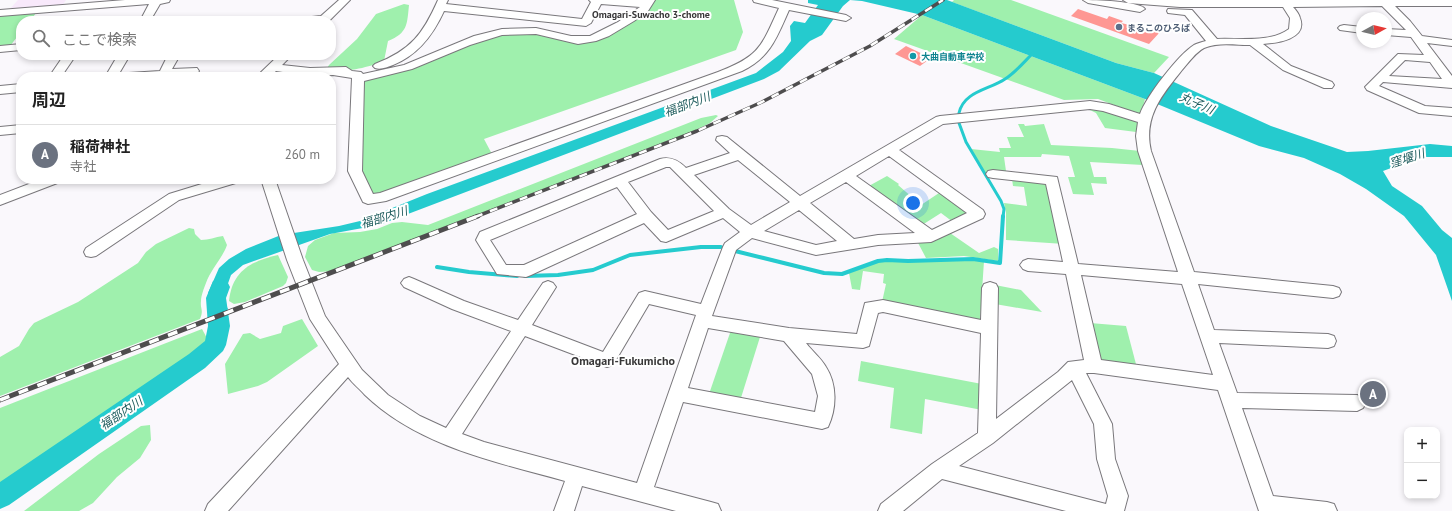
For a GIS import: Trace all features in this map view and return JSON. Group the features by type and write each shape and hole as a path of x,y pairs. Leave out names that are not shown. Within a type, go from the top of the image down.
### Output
{"street":[{"path":"0,14 160,0"},
{"path":"148,16 160,0"},
{"path":"328,16 345,0"},
{"path":"273,67 310,72 336,72 375,67 391,62 420,44 442,4 586,22 596,0 649,2 644,10 637,15 591,40 576,40 536,31 522,30 500,32 476,39 407,67 358,79"},
{"path":"758,0 846,18"},
{"path":"1088,0 1117,6 1188,12 1213,42"},
{"path":"1128,0 1166,3 1285,1 1452,3"},
{"path":"1285,1 1297,20 1295,31 1291,35 1282,38 1252,41 1213,42 1199,46 1181,64 1146,114 1142,135 1208,336 1268,508 1327,511"},
{"path":"1385,3 1406,23 1432,59 1452,83"},
{"path":"336,72 357,75 355,171 368,200 373,200 388,196 722,75 744,65 760,55 767,46 785,6"},
{"path":"37,16 42,10"},
{"path":"1344,28 1356,29"},
{"path":"1392,33 1452,43"},
{"path":"1252,41 1287,68 1328,85"},
{"path":"1432,59 1402,56 1371,87 1423,110 1452,112"},
{"path":"58,72 67,60"},
{"path":"114,72 121,60"},
{"path":"165,72 171,60"},
{"path":"268,72 281,60"},
{"path":"183,72 192,72"},
{"path":"1381,78 1390,80 1452,83"},
{"path":"0,90 16,88"},
{"path":"643,493 704,316 730,247 750,232 940,120 1090,105 1146,114"},
{"path":"0,130 16,128"},
{"path":"722,140 852,244"},
{"path":"646,216 526,271 502,270 483,240 485,236 665,162 674,164 724,212 750,232 816,250 878,240 931,237 978,214 890,150"},
{"path":"684,174 740,154"},
{"path":"993,174 1052,180 1094,366"},
{"path":"846,175 931,237"},
{"path":"620,181 646,216 666,237 724,212"},
{"path":"0,200 42,184"},
{"path":"91,252 174,197 217,184"},
{"path":"270,184 295,260 318,319 356,375 382,400 414,422 450,438 484,450 576,476 711,511"},
{"path":"1028,265 1189,278 1333,292"},
{"path":"409,282 458,305 607,360 645,297 704,316 789,335 864,341 871,307 883,306 988,328"},
{"path":"450,438 548,287"},
{"path":"987,437 990,288"},
{"path":"678,394 822,421 827,396 820,371 789,335"},
{"path":"1208,336 1328,342"},
{"path":"215,511 349,365"},
{"path":"888,511 939,470 987,437 1074,367 1094,366 1227,392 1357,403"},
{"path":"1074,367 1103,424 1106,459 1118,496 1114,511"},
{"path":"939,470 1102,511"},
{"path":"564,511 576,476"}],"shaded area":[{"path":"18,0 66,0 61,7 9,10"}],"green space":[{"path":"652,0 734,0 743,32 736,50 484,139 493,156 372,198 356,170 360,79 405,69 495,35 522,31 592,40"},
{"path":"954,0 1011,0 1169,57 1154,73 1116,63 952,2"},
{"path":"404,4 409,5 407,23 399,35 388,41 384,61 371,66 355,69 339,71 326,70 329,65 357,39 376,14"},
{"path":"36,13 34,16 16,16 16,38 10,46 0,47 0,16"},
{"path":"922,15 1145,99 1141,115 1098,99 1064,100 894,39"},
{"path":"1088,109 1102,109 1138,121 1136,132 1105,128 1096,113"},
{"path":"716,115 718,116 710,123 696,130 333,271 319,272 312,270 305,257 308,246 315,240 334,233 360,232 377,229 392,223 402,222 428,225 701,118"},
{"path":"1018,124 1024,124 1025,126 1044,124 1051,145 1140,151 1143,165 1090,162 1094,177 1106,177 1107,184 1091,183 1094,195 1073,194 1068,177 1075,177 1069,156 1042,154 1041,157 1004,157 1006,171 990,171 991,175 987,176 971,149 1000,152 999,148 1011,148 1007,137 1024,137"},
{"path":"887,176 899,184 898,185 921,205 942,191 973,212 953,222 941,213 919,227 867,187"},
{"path":"1012,179 1048,184 1064,244 1006,240 1006,212 1004,203 1027,206 1024,187 1013,186"},
{"path":"189,228 194,229 195,234 201,240 223,236 227,245 204,287 201,299 202,313 200,319 0,396 0,357 19,346 34,323 78,302 138,263 146,252 156,244"},
{"path":"950,233 979,253 994,247 998,249 998,261 964,256 926,258 917,241"},
{"path":"278,255 288,277 283,286 245,302 234,304 229,301 234,282 244,269 259,260"},
{"path":"936,260 984,261 980,321 882,302 886,284 883,283 884,274 863,271 860,290 852,289 849,273 879,262"},
{"path":"995,285 1021,290 1042,312 995,304"},
{"path":"302,319 318,346 267,382 228,394 225,364 243,334 250,333 260,339 281,333 283,326"},
{"path":"1090,323 1126,326 1137,368 1097,361"},
{"path":"202,329 208,340 195,358 0,484 0,408"},
{"path":"731,330 760,337 740,401 709,394"},
{"path":"861,361 982,384 982,410 925,399 922,434 890,428 894,388 858,381"},
{"path":"150,425 151,440 140,458 117,477 93,503 79,511 24,511 99,454 141,426"}],"water":[{"path":"808,0 850,0 843,6 822,35 810,41 779,71 764,79 379,225 330,234 243,265 231,275 225,292 223,301 228,309 211,315 208,293 219,268 229,259 246,249 281,235 339,226 360,221 427,194 756,73 783,52 791,41 790,26 794,21 805,23 818,5 808,3"},
{"path":"850,0 947,0 1116,63 1154,73 1271,126 1347,152 1430,144 1452,146 1452,157 1421,157 1383,171 1392,186 1422,206 1442,230 1452,238 1452,301 1436,255 1404,216 1366,189 1340,174 1304,158 1259,146 1145,99 922,15 862,1"}],"building":[{"name":"まるこのひろば","path":"1078,9 1107,19 1109,16 1123,21 1121,23 1160,32 1149,44 1071,16"},
{"name":"大曲自動車学校","path":"906,46 931,58 920,66 895,54"}],"waterway":[{"path":"959,113 966,100 972,95 999,83 1016,70 1033,53"},
{"path":"959,123 966,142 1001,201 1004,209 1003,217"},
{"path":"735,251 824,273 842,274 878,261 887,260 908,261 973,259 1000,263 1003,216"},
{"path":"525,276 558,275 593,270 630,255 701,247 721,247"},
{"path":"437,267 469,272 517,276"},
{"name":"福部内川","path":"0,497 197,361 215,345 219,326 216,298 220,287"}],"railway":[{"path":"475,217 697,131 762,102 870,46 943,0"},
{"path":"0,400 478,216"}],"place":[{"name":"まるこのひろば","path":"1119,27"},
{"name":"大曲自動車学校","path":"913,56"},
{"name":"稲荷神社","path":"1373,394"}],"district":[{"name":"Omagari-Suwacho 3-chome","path":"651,14"},
{"name":"Omagari-Fukumicho","path":"623,360"}],"water label":[{"name":"丸子川","path":"1197,103"},
{"name":"窪堰川","path":"1407,158"}]}
